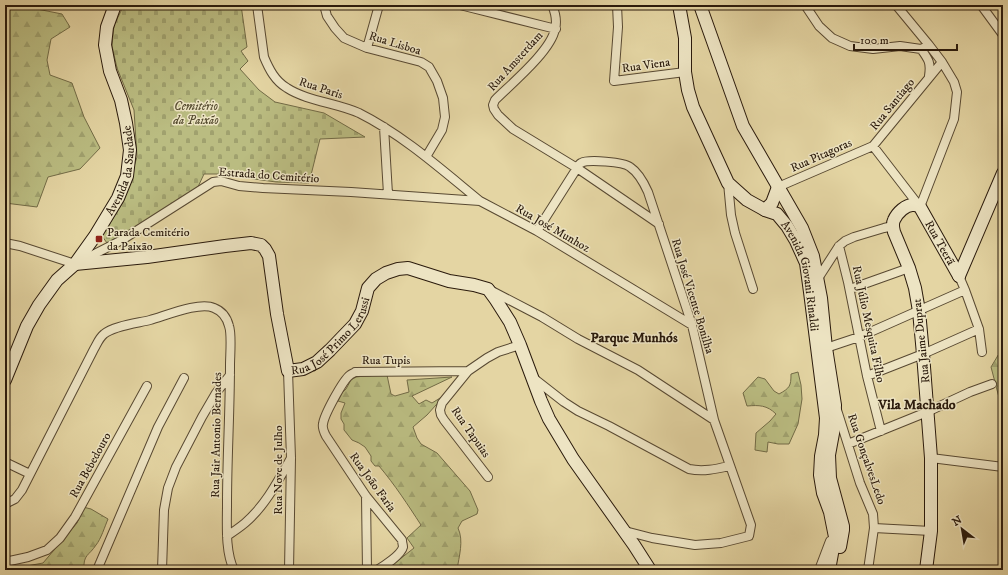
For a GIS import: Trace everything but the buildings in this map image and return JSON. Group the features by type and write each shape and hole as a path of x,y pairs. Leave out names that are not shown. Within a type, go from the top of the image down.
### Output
{"street":[{"name":"Avenida da Saudade","path":"5,380 27,326 39,305 57,280 75,264 105,222 118,198 127,176 130,150 126,123 121,100 110,71 105,45 107,27 115,5"},
{"name":"Rua Paris","path":"257,5 264,57 277,82 287,89 302,95 358,113 384,127 426,157 480,201"},
{"name":"Rua Lisboa","path":"324,5 327,16 344,38 367,48 421,62 429,68 437,81 443,98 445,117 442,130 426,157"},
{"path":"367,48 379,5"},
{"path":"460,5 556,29"},
{"name":"Rua Amsterdam","path":"552,5 556,18 556,29 552,39 543,51 496,100 494,109 498,115 513,129 577,168"},
{"name":"Rua Viena","path":"617,5 618,27 614,81 685,72"},
{"name":"Avenida Giovani Rinaldi","path":"679,5 685,38 685,72 688,90 693,107 705,136 728,183 747,200 765,210 777,214 787,226 796,241 806,264 831,404"},
{"name":"Avenida Giovani Rinaldi","path":"700,5 743,126 802,228 813,256 820,298 834,428 829,455 830,478 838,527 829,570"},
{"path":"805,5 819,26 832,38 850,46 873,49 900,46 921,49 929,45"},
{"path":"817,280 839,246 854,237 893,226 894,220 900,212 908,206 915,204 920,207 954,119 956,92 954,82 942,62 896,5"},
{"path":"981,5 1003,35"},
{"path":"921,49 929,59 931,68 929,77"},
{"name":"Rua Santiago","path":"873,146 942,62"},
{"path":"384,127 388,194"},
{"name":"Rua Pitagoras","path":"778,187 873,146"},
{"name":"Rua Teerã","path":"873,146 920,207 959,276 979,329 982,352"},
{"name":"Rua José Vicente Bonilha","path":"577,168 581,163 592,160 629,166 635,170 645,184 692,325 714,420 751,525 749,536 721,543 695,545 652,538 625,531"},
{"path":"537,231 577,168 659,224"},
{"path":"959,276 1003,173"},
{"name":"Estrada do Cemitério","path":"75,264 122,240 213,182 221,181 239,186 263,188 388,194"},
{"path":"728,183 731,215 735,233 753,289"},
{"path":"765,210 772,203 778,187"},
{"name":"Rua José Munhoz","path":"388,194 480,201 537,231 692,325"},
{"name":"Rua Jaime Duprat","path":"893,226 894,232 909,268 915,288 919,311 931,458 930,531 926,570"},
{"path":"5,243 20,246 75,264"},
{"name":"Rua José Primo Lerussi","path":"75,264 147,257 251,243 261,245 269,256 277,314 288,371 304,369 317,362 330,350 355,324 362,311 368,288 376,279 386,273 398,269 408,268 449,281 488,289"},
{"name":"Rua Júlio Mesquita Filho","path":"839,246 850,289 867,376 881,431"},
{"path":"850,289 909,268"},
{"path":"488,289 510,322 549,419 573,459 625,531 650,570"},
{"path":"488,289 542,317 578,339 638,370 714,420"},
{"path":"826,348 859,337 965,290"},
{"name":"Rua Jair Antonio Bernades","path":"30,474 99,339 104,334 112,329 159,317 190,307 213,307 220,311 226,318 230,327 227,536 234,570"},
{"path":"867,376 923,354 979,329"},
{"name":"Rua Tapuias","path":"488,477 444,420 440,410 442,403 468,371 498,352 520,345"},
{"name":"Rua Nove de Julho","path":"288,371 291,458 289,570"},
{"name":"Rua Tupis","path":"326,436 323,429 323,423 329,409 350,374 355,372 468,371"},
{"path":"162,570 164,510 168,488 176,467 202,417 230,374"},
{"path":"531,376 578,411 610,426 689,469 704,471 729,466"},
{"path":"97,570 158,427 184,378"},
{"path":"848,444 992,384"},
{"name":"Rua Bebedouro","path":"5,562 28,557 47,550 60,538 75,518 146,386"},
{"name":"Rua GonçalvesLedo","path":"831,404 848,444 860,483 873,514 874,528 868,570"},
{"name":"Rua João Faria","path":"326,436 366,496 402,540 403,546 399,554 377,570"},
{"path":"227,536 246,522 258,510 272,491 291,458"},
{"path":"931,458 1003,467"},
{"path":"5,462 30,474 22,490 15,499 5,504"},
{"path":"366,496 367,570"},
{"path":"819,570 838,527"},
{"name":"Avenida Giovani Rinaldi","path":"835,570 843,530 838,527"},
{"path":"874,528 930,531"}],"green space":[{"path":"5,5 17,5 62,14 70,27 51,39 47,60 50,75 72,83 84,117 100,148 80,169 48,177 37,207 5,203"},
{"name":"Cemitério da Paixão","path":"128,5 241,5 247,47 241,51 248,61 240,69 259,90 275,102 324,113 365,137 320,139 309,183 276,182 219,174 204,174 197,189 151,218 107,243 102,236 123,202 137,157 134,110 117,68 112,46 114,25 122,9"},
{"path":"1003,347 1003,410 991,367"},
{"path":"798,372 802,399 798,424 789,444 768,442 767,452 755,450 756,433 776,414 763,406 747,406 743,393 758,377 765,379 774,391 779,394 786,390 789,386 791,374"},
{"path":"387,375 391,394 395,396 409,392 407,380 452,377 412,396 419,404 426,400 432,403 445,395 427,415 413,427 421,444 437,453 470,491 478,510 477,514 462,521 458,528 461,543 457,570 386,570 414,548 407,538 421,525 385,473 379,466 375,466 371,461 371,456 365,447 352,440 344,430 341,413 345,403 338,401 342,393 351,380 356,377"},
{"path":"83,507 91,509 108,519 98,542 84,561 84,570 5,570 43,563 77,523"}],"place":[{"name":"Parada Cemitério da Paixão","path":"99,239"}],"district":[{"name":"Parque Munhós","path":"634,337"},
{"name":"Vila Machado","path":"917,404"}]}
